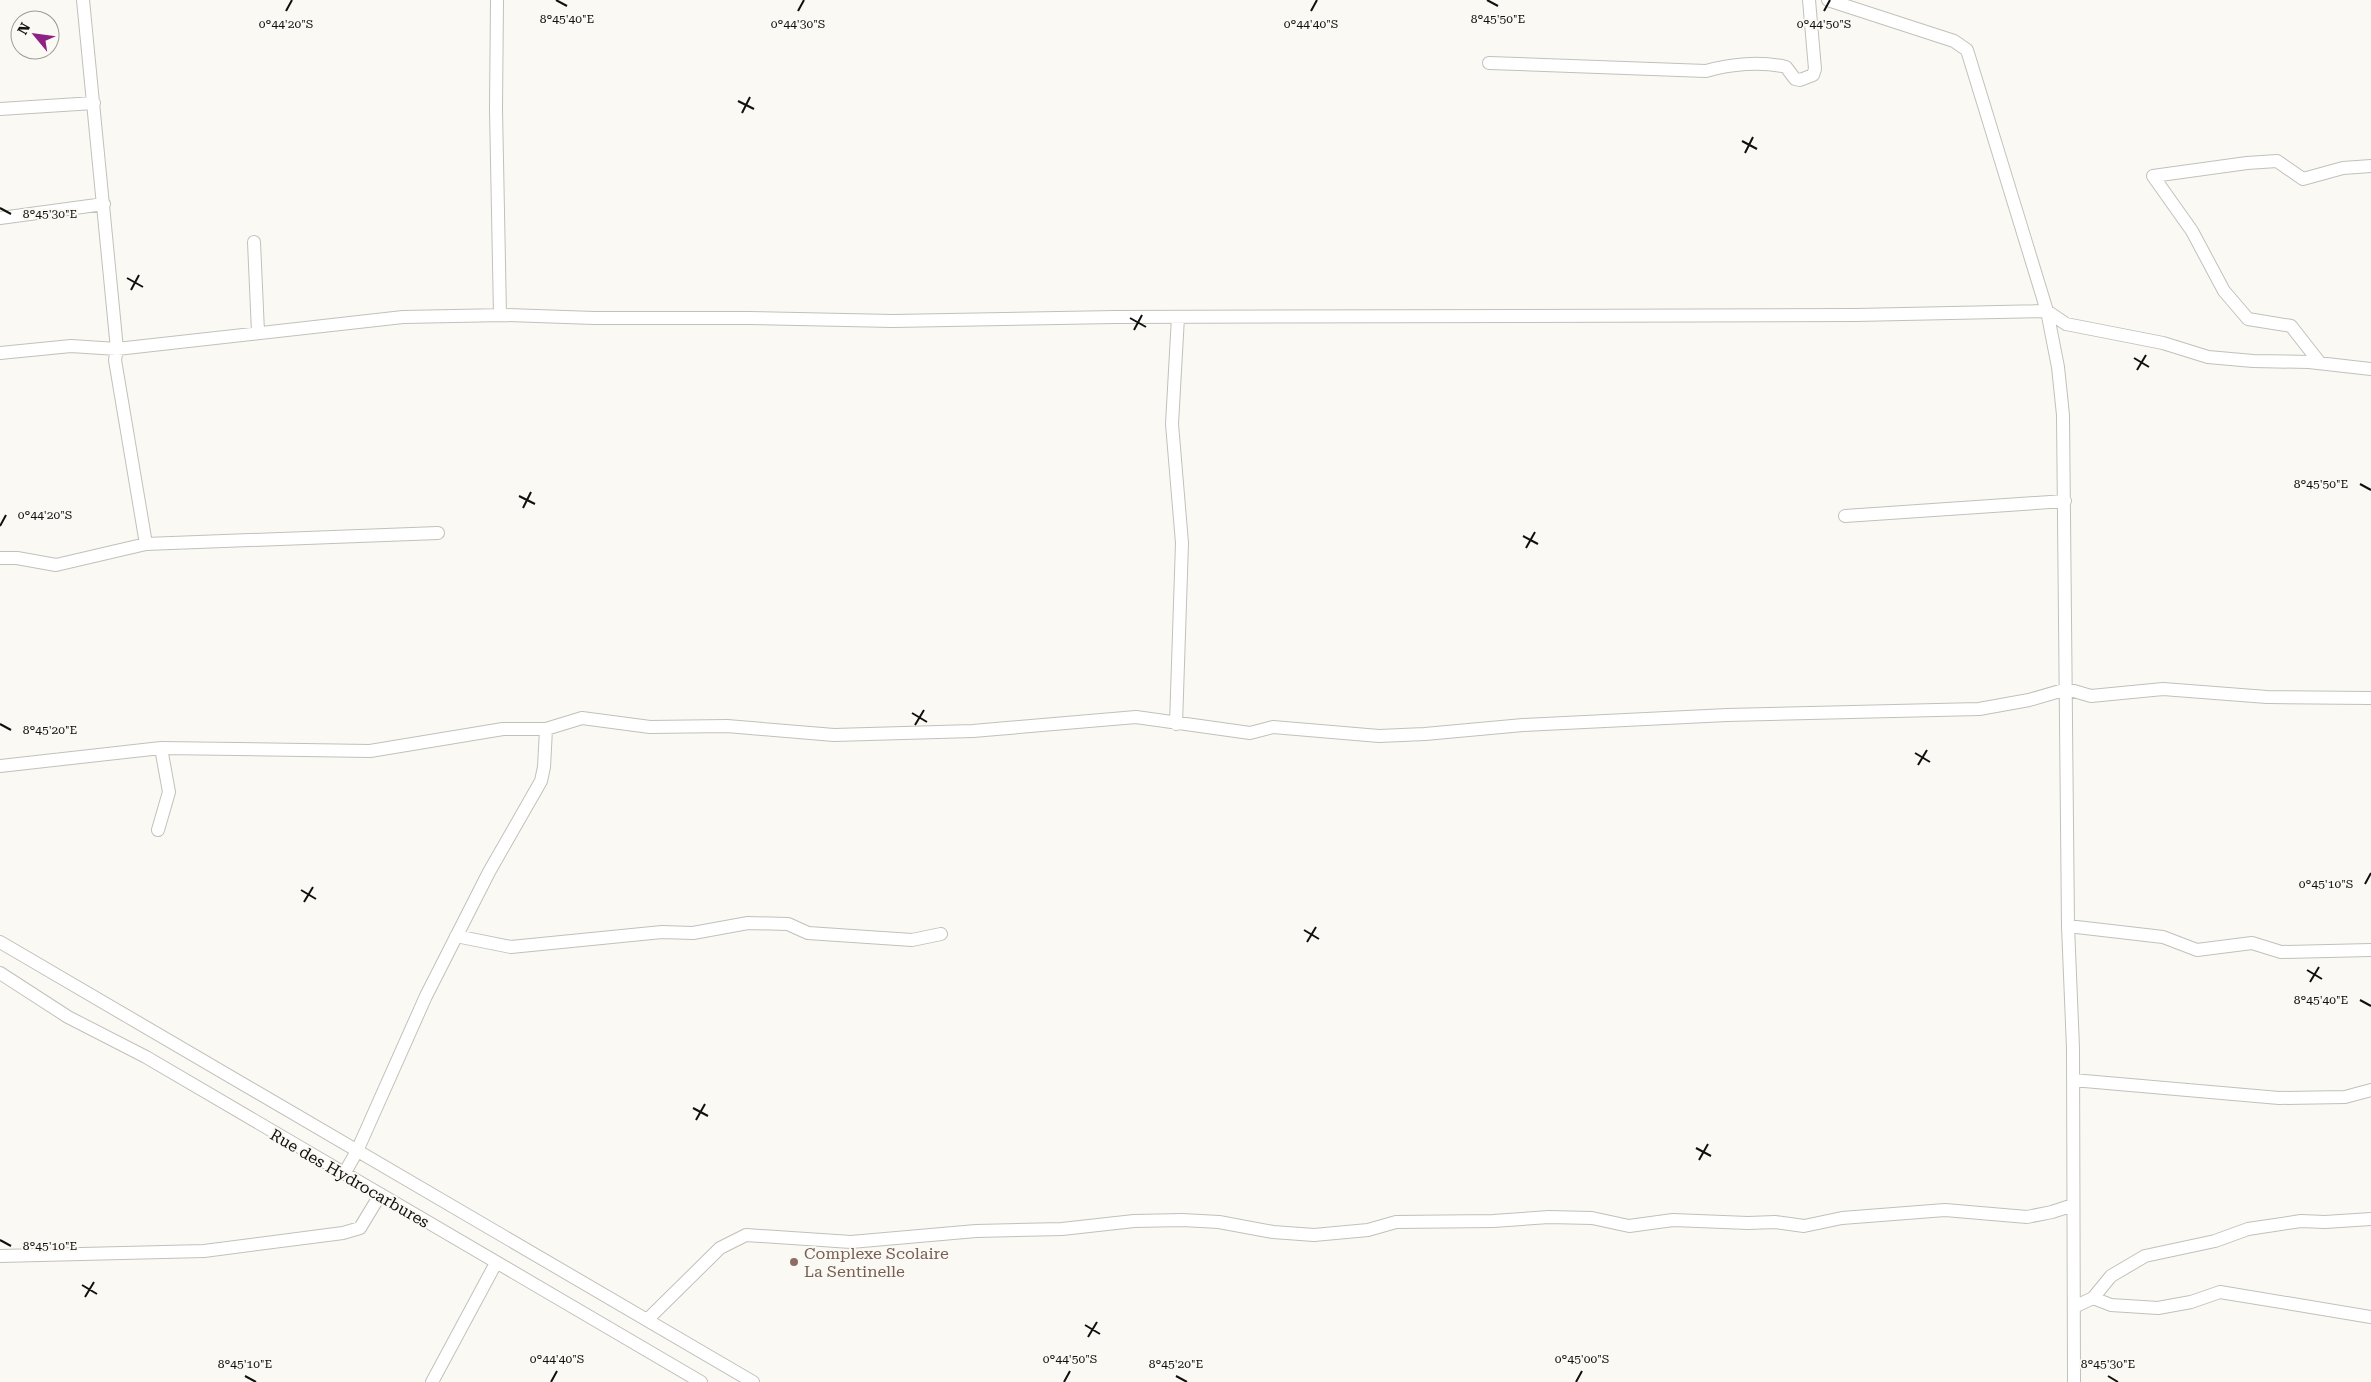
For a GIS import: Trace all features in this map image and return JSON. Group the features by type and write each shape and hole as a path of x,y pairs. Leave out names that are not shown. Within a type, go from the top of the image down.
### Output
{"street":[{"path":"83,0 117,349 115,360 146,544"},
{"path":"497,0 496,109 500,316"},
{"path":"1488,62 1706,71 1724,66 1768,64 1786,67 1795,79 1800,80 1813,76 1815,69 1809,0"},
{"path":"1828,0 1954,41 1967,50 2047,311 2058,367 2063,415 2065,501 2074,1382"},
{"path":"0,109 94,103"},
{"path":"2320,363 2291,326 2248,319 2224,291 2192,231 2153,176 2246,163 2277,161 2303,180 2343,168 2371,166"},
{"path":"0,218 104,204"},
{"path":"254,242 258,332"},
{"path":"0,353 71,346 117,349 258,332 329,327 403,317 500,316 893,321 1178,316 1657,317 2047,311 2066,324 2163,343 2208,357 2253,362 2320,363 2371,369"},
{"path":"1176,724 1182,543 1172,424 1178,316"},
{"path":"1845,516 2065,501"},
{"path":"0,558 17,558 56,565 146,544 438,533"},
{"path":"0,766 161,748 370,751 503,729 546,729 582,718 650,727 727,726 834,735 973,731 1136,716 1176,724 1250,733 1273,727 1378,736 1523,725 1707,716 1979,709 2029,700 2067,689 2091,696 2163,689 2267,697 2371,698"},
{"path":"344,1174 357,1151 426,996 456,936 541,781 544,767 546,729"},
{"path":"158,830 169,792 161,748"},
{"path":"456,936 511,947 662,932 693,933 748,923 788,924 808,933 912,940 940,934"},
{"path":"2068,926 2156,936 2197,950 2252,943 2281,952 2371,950"},
{"path":"0,942 753,1382"},
{"name":"Rue des Hydrocarbures","path":"0,973 68,1017 146,1056 701,1382"},
{"path":"2072,1080 2279,1098 2346,1097 2371,1090"},
{"path":"0,1256 204,1251 344,1233 360,1228 380,1195"},
{"path":"647,1320 720,1248 746,1235 851,1242 976,1231 1062,1229 1134,1221 1182,1220 1218,1222 1273,1232 1314,1235 1368,1230 1396,1222 1493,1221 1549,1216 1592,1218 1628,1226 1673,1220 1748,1223 1775,1222 1804,1226 1842,1218 1945,1210 2027,1217 2045,1214 2073,1205"},
{"path":"2074,1307 2093,1298 2111,1276 2145,1256 2215,1241 2248,1229 2301,1221 2371,1220"},
{"path":"432,1382 496,1263"},
{"path":"2093,1298 2111,1304 2158,1308 2191,1302 2220,1292 2371,1317"}],"place":[{"name":"Complexe Scolaire La Sentinelle","path":"794,1262"}]}
